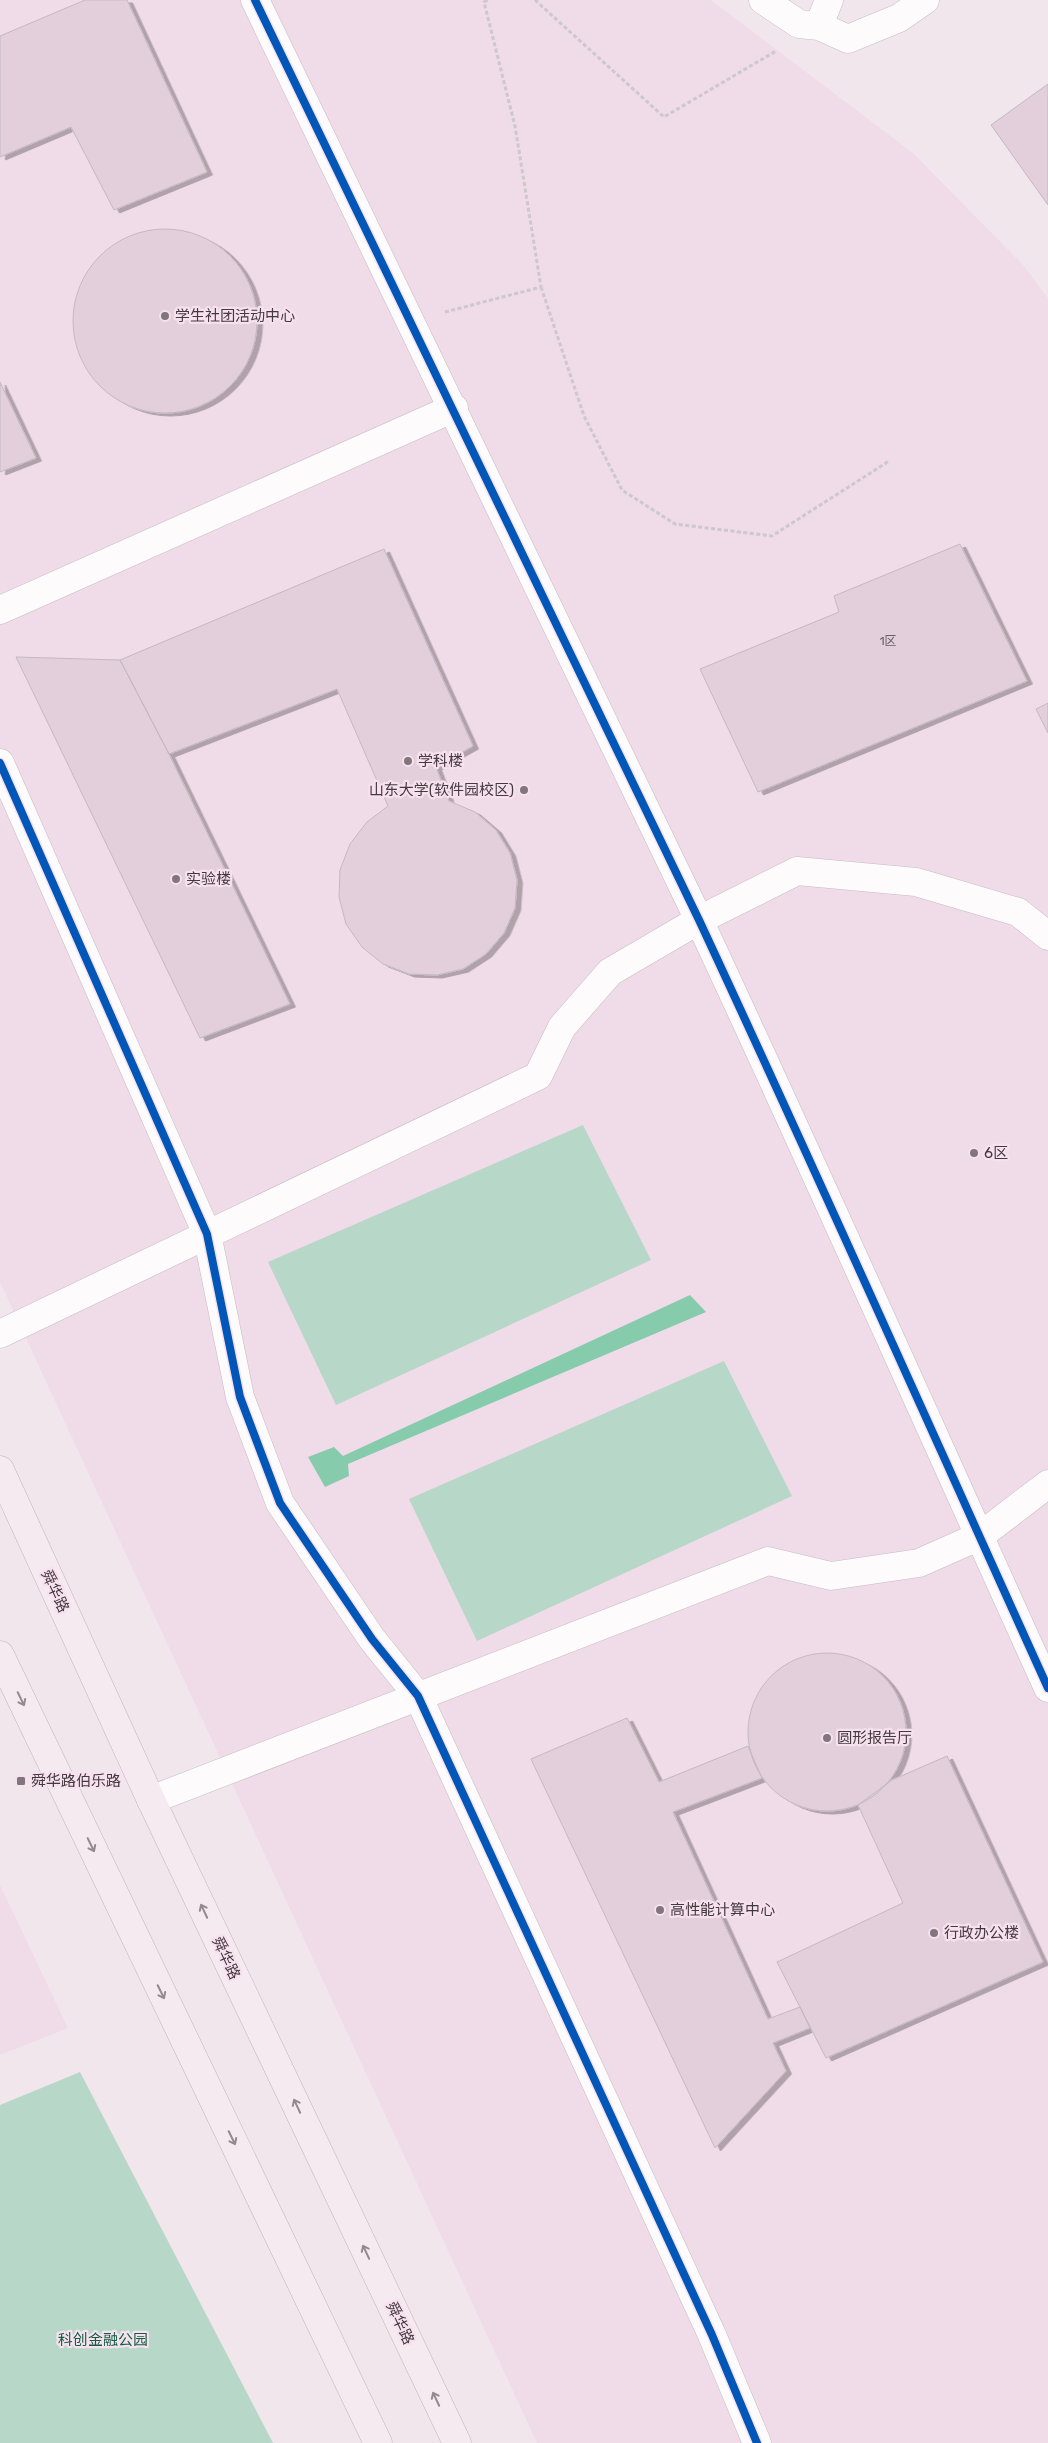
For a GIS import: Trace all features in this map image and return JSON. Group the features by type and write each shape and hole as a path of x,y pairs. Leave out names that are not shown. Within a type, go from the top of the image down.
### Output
{"main road":[{"name":"舜华路","path":"0,1470 151,1800 457,2443"},
{"path":"0,1655 378,2443"}],"street":[{"path":"255,0 454,408 699,920 1048,1688"},
{"path":"763,0 799,24 819,26 848,39 900,18 926,0"},
{"path":"819,26 828,0"},
{"path":"0,610 454,408"},
{"path":"0,763 207,1234 240,1396 280,1503 372,1639 418,1696 712,2335 757,2443"},
{"path":"0,1334 538,1076 562,1027 610,972 699,920 797,871 916,882 1018,912 1048,936"},
{"path":"151,1800 768,1561 831,1576 919,1562 980,1536 1048,1484"}],"path":[{"path":"488,0 484,2 515,126 542,287 584,416 622,490 675,524 772,536 889,461"},
{"path":"535,0 664,117 819,26"},
{"path":"411,320 542,287"}],"shaded area":[{"name":"山东大学(软件园校区)","path":"0,0 711,0 913,153 1023,265 1048,298 1048,2443 537,2443 0,1282"},
{"path":"690,1295 706,1312 348,1464 349,1476 325,1487 308,1457 334,1447 343,1456"},
{"path":"0,1885 68,2028 0,2055"}],"green space":[{"path":"583,1125 651,1260 336,1405 268,1262"},
{"path":"724,1361 792,1496 477,1641 409,1499"},
{"name":"科创金融公园","path":"80,2072 273,2443 0,2443 0,2105"}],"building":[{"path":"85,0 127,0 207,172 114,210 71,127 0,157 0,36"},
{"path":"1048,84 1048,205 991,125"},
{"name":"学生社团活动中心","path":"165,229 183,231 200,236 230,256 250,286 255,303 257,321 255,339 250,356 230,386 200,406 183,411 165,413 147,411 130,406 100,386 80,356 75,339 73,321 75,303 80,286 100,256 130,236 147,231"},
{"path":"0,382 36,458 0,472"},
{"path":"960,544 1027,681 758,792 700,669 839,612 834,596"},
{"name":"学科楼","path":"384,549 473,746 436,767 449,801 475,812 496,830 510,853 517,880 515,908 504,933 486,954 463,969 437,975 409,974 383,964 362,947 346,924 339,897 340,870 350,844 367,822 388,806 337,689 169,754 120,660"},
{"name":"实验楼","path":"16,657 120,660 169,754 290,1004 200,1038"},
{"path":"1048,703 1048,733 1036,709"},
{"name":"圆形报告厅","path":"835,1653 850,1656 864,1662 883,1676 893,1688 903,1709 906,1732 903,1755 893,1776 883,1788 871,1798 850,1808 835,1811 819,1811 804,1808 783,1798 761,1776 749,1747 748,1724 751,1709 761,1688 783,1666 812,1654"},
{"name":"高性能计算中心","path":"627,1718 659,1782 748,1746 762,1778 673,1812 768,2019 800,2007 810,2028 773,2043 786,2071 715,2148 531,1759"},
{"name":"行政办公楼","path":"947,1756 1043,1962 826,2058 777,1962 903,1903 858,1805 892,1780"}],"cycle path":[{"path":"255,0 534,574 699,920 1048,1688"},
{"path":"0,763 207,1234 240,1397 280,1503 372,1639 418,1696 712,2335 757,2443"}],"place":[{"name":"学生社团活动中心","path":"165,316"},
{"name":"学科楼","path":"408,761"},
{"name":"山东大学(软件园校区)","path":"524,790"},
{"name":"实验楼","path":"176,879"},
{"name":"6区","path":"974,1153"},
{"name":"圆形报告厅","path":"827,1738"},
{"name":"舜华路伯乐路","path":"21,1781"},
{"name":"高性能计算中心","path":"660,1910"},
{"name":"行政办公楼","path":"934,1933"}]}
